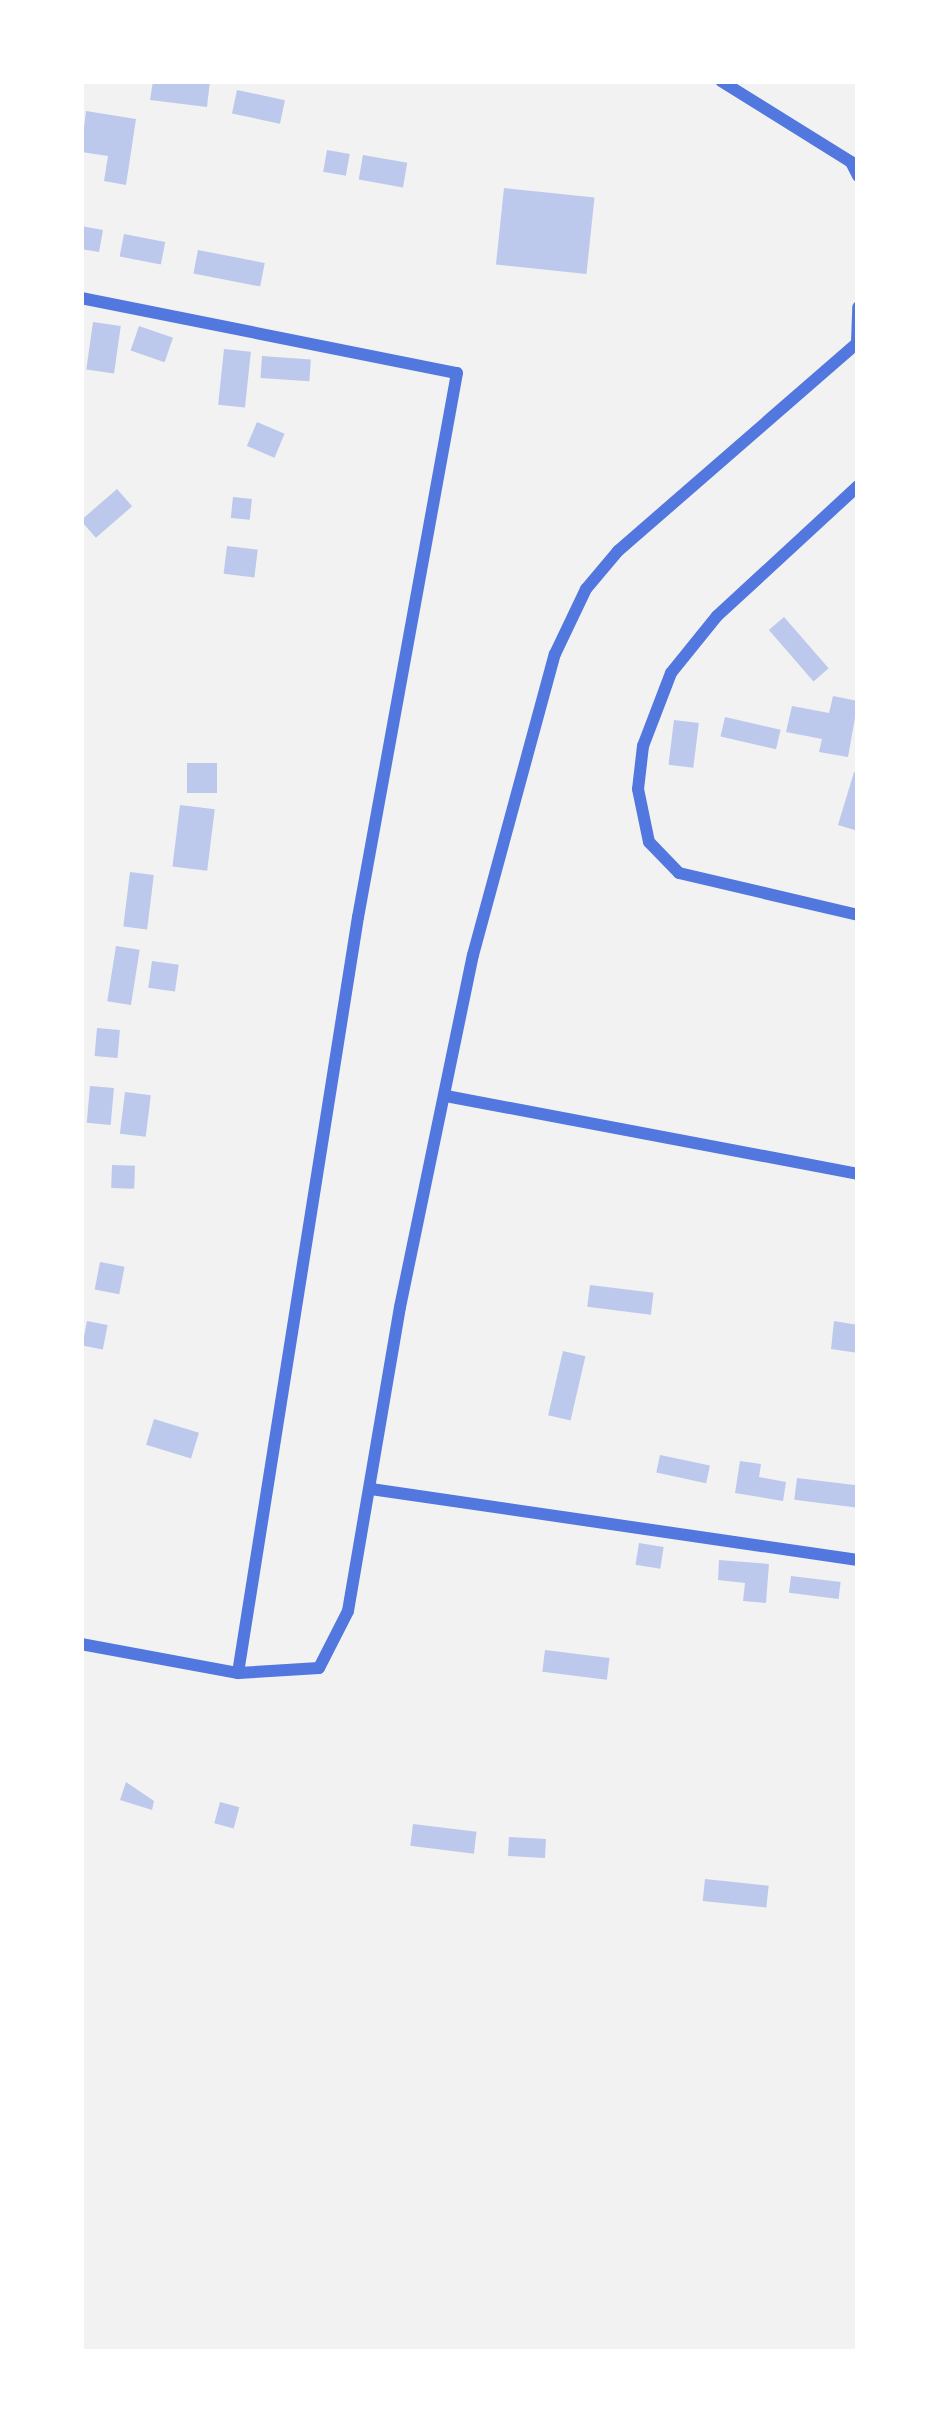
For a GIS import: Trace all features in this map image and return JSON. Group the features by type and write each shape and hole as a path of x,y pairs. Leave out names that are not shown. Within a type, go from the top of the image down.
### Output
{"street":[{"path":"721,81 856,164"},
{"path":"81,298 457,373 358,917 238,1673"},
{"path":"81,1644 238,1673 319,1668 348,1612 400,1307 473,955 569,620 618,551 856,343 858,307"},
{"path":"858,486 717,616 671,673 643,746 638,789 649,842 679,872 858,915"},
{"path":"446,1096 858,1174"},
{"path":"371,1489 858,1560"}],"building":[{"path":"153,81 210,81 207,107 150,100"},
{"path":"237,90 285,100 280,124 232,113"},
{"path":"86,111 136,119 126,185 104,181 108,156 81,152"},
{"path":"327,150 350,154 346,176 323,172"},
{"path":"363,155 407,163 403,187 359,180"},
{"path":"504,188 595,198 586,274 496,265"},
{"path":"81,226 103,230 99,252 81,249"},
{"path":"124,234 165,242 161,265 120,257"},
{"path":"198,250 265,263 260,287 193,274"},
{"path":"93,322 121,326 114,373 86,370"},
{"path":"139,326 173,338 165,362 131,351"},
{"path":"224,349 251,352 245,408 218,405"},
{"path":"262,356 311,359 309,381 260,378"},
{"path":"257,422 285,434 274,458 247,446"},
{"path":"117,489 132,506 96,538 81,520"},
{"path":"233,497 252,499 250,520 231,518"},
{"path":"227,546 258,550 254,578 224,574"},
{"path":"784,617 829,668 814,681 769,630"},
{"path":"833,696 858,701 848,757 819,752 822,739 786,732 792,706 829,713"},
{"path":"725,717 781,730 776,749 721,736"},
{"path":"674,720 699,723 693,768 669,765"},
{"path":"187,763 217,763 217,793 187,793"},
{"path":"854,772 858,774 858,831 838,825"},
{"path":"180,805 215,809 207,871 172,867"},
{"path":"130,872 154,875 147,930 123,927"},
{"path":"116,946 140,950 131,1005 107,1001"},
{"path":"152,961 179,965 175,991 148,988"},
{"path":"97,1028 120,1030 117,1058 95,1056"},
{"path":"90,1086 114,1088 111,1125 87,1123"},
{"path":"125,1092 151,1095 146,1137 120,1134"},
{"path":"112,1165 135,1166 134,1189 111,1188"},
{"path":"100,1262 125,1267 119,1294 95,1289"},
{"path":"590,1285 654,1293 651,1315 587,1307"},
{"path":"87,1321 108,1325 103,1350 82,1346"},
{"path":"834,1321 858,1325 858,1353 831,1349"},
{"path":"563,1351 585,1356 571,1420 548,1415"},
{"path":"154,1419 199,1433 191,1459 146,1445"},
{"path":"660,1455 710,1466 706,1483 656,1473"},
{"path":"740,1461 761,1464 759,1477 786,1482 783,1501 735,1493"},
{"path":"797,1478 858,1485 856,1507 794,1500"},
{"path":"639,1543 664,1547 660,1569 636,1565"},
{"path":"719,1560 769,1564 766,1603 743,1601 745,1583 718,1580"},
{"path":"791,1576 841,1582 839,1599 789,1593"},
{"path":"545,1650 610,1658 607,1680 542,1672"},
{"path":"126,1782 154,1801 152,1810 120,1800"},
{"path":"220,1802 239,1807 234,1828 214,1823"},
{"path":"413,1824 477,1832 474,1854 410,1846"},
{"path":"509,1837 546,1839 545,1858 508,1856"},
{"path":"705,1879 769,1886 766,1908 703,1901"}]}
